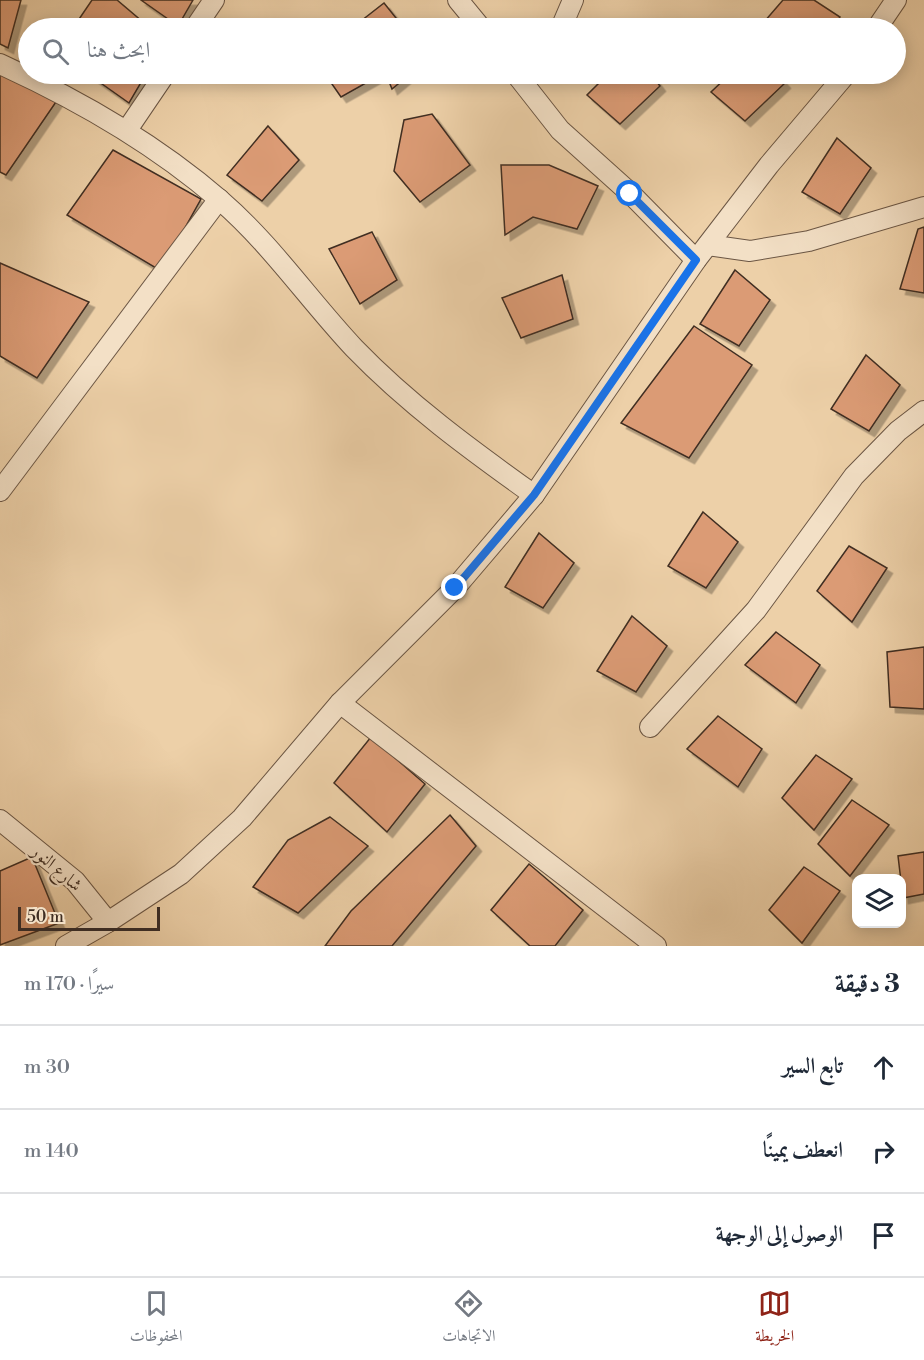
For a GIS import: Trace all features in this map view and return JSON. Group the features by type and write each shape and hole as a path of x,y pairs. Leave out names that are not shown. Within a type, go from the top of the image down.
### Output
{"street":[{"path":"202,18 214,0"},
{"path":"458,0 473,18"},
{"path":"565,18 573,0"},
{"path":"884,18 896,0"},
{"path":"0,64 18,73"},
{"path":"38,84 127,130 172,161 258,236 353,347 387,380 484,459 534,495"},
{"path":"127,130 158,84"},
{"path":"531,84 560,130 630,194 702,252 750,251 809,241 924,207"},
{"path":"66,946 108,922 181,874 242,818 340,703 455,588 534,495 702,252 838,84"},
{"path":"0,491 219,200"},
{"path":"650,727 756,610 854,476 898,431 924,411"},
{"path":"340,703 656,946"},
{"name":"شارع النور","path":"0,820 75,881 108,922"}],"building":[{"path":"0,0 21,0 8,48 0,44"},
{"path":"92,0 117,0 138,18 80,18"},
{"path":"141,0 193,0 183,18 167,18"},
{"path":"783,0 814,0 840,17 839,18 767,18"},
{"path":"384,3 396,18 365,18"},
{"path":"0,73 18,81 18,84 25,84 58,99 6,175 0,172"},
{"path":"102,84 140,84 129,103"},
{"path":"332,84 364,84 341,97"},
{"path":"598,84 658,84 660,86 620,124 587,95"},
{"path":"719,84 784,84 745,121 711,92"},
{"path":"432,114 470,165 420,202 394,171 404,120"},
{"path":"268,126 299,160 262,201 227,175"},
{"path":"837,138 871,168 840,214 802,192"},
{"path":"113,150 201,199 161,271 67,215"},
{"path":"501,165 549,165 598,186 577,229 533,217 505,235"},
{"path":"924,227 924,293 900,289 918,229"},
{"path":"372,232 397,280 360,304 329,249"},
{"path":"0,263 89,302 37,378 0,356"},
{"path":"735,270 770,300 739,346 700,324"},
{"path":"562,275 573,319 521,338 502,298"},
{"path":"694,326 752,365 689,458 621,423"},
{"path":"866,355 900,385 869,431 831,409"},
{"path":"703,512 738,542 706,588 668,566"},
{"path":"539,533 574,563 543,608 505,587"},
{"path":"849,546 887,568 852,622 817,591"},
{"path":"632,616 667,646 636,692 597,671"},
{"path":"776,632 820,665 796,703 745,665"},
{"path":"924,647 924,709 890,707 887,652"},
{"path":"718,716 762,749 738,787 687,749"},
{"path":"371,737 425,784 387,832 334,783"},
{"path":"816,755 852,779 814,830 782,798"},
{"path":"852,800 889,825 850,876 818,844"},
{"path":"450,815 476,846 392,946 325,946 351,911"},
{"path":"330,817 368,846 298,913 253,887 288,840"},
{"path":"924,852 924,894 906,897 906,874 900,874 898,856"},
{"path":"32,857 59,923 0,945 0,871"},
{"path":"529,864 583,910 555,946 530,946 491,910"},
{"path":"804,867 840,891 802,943 769,910"}],"route":[{"path":"455,588 534,495 696,260 630,194"}]}
